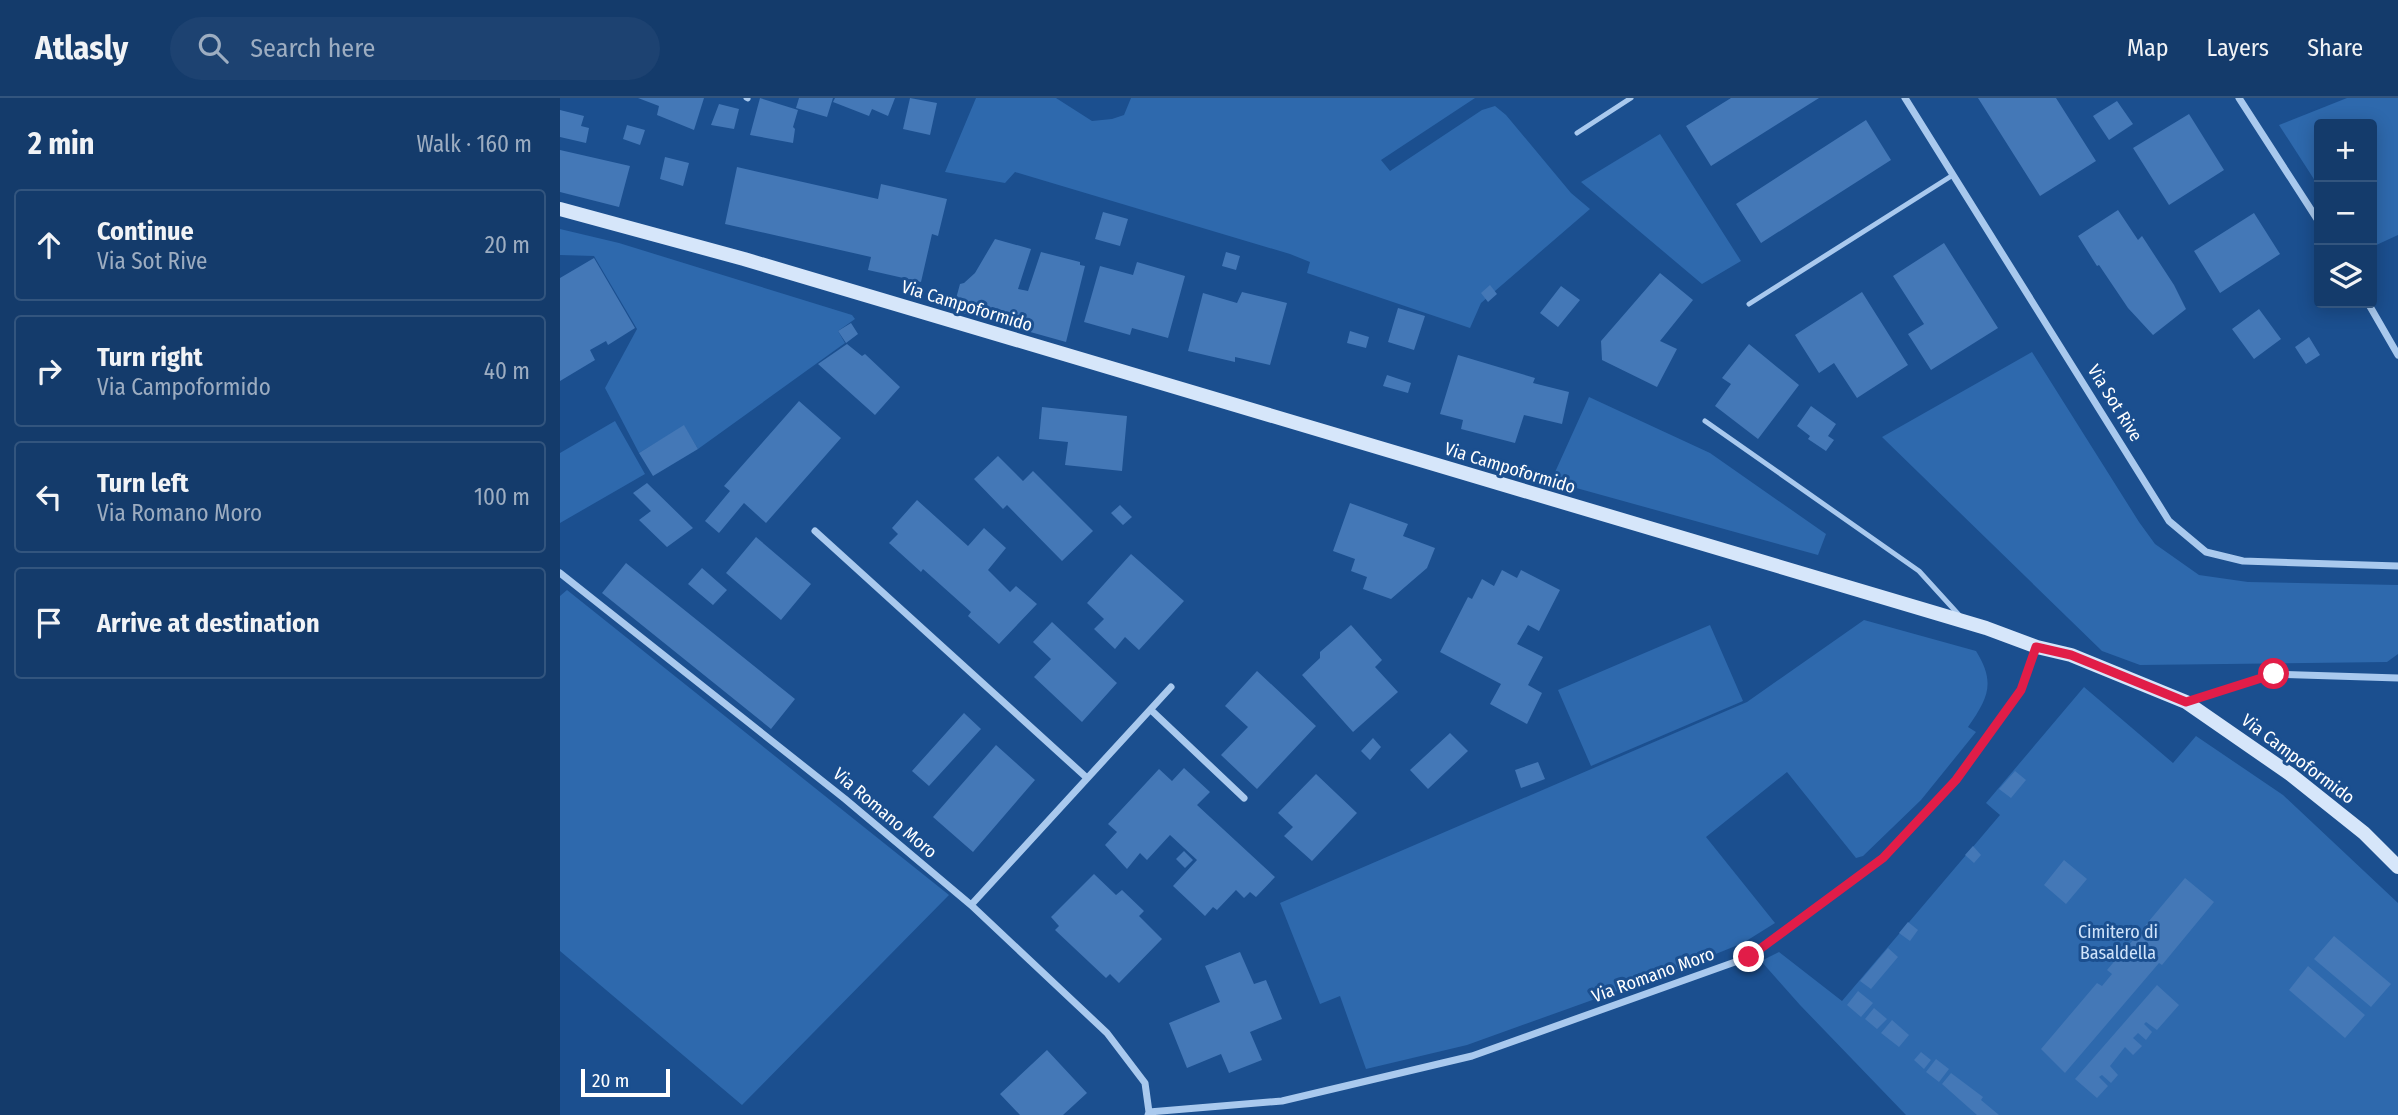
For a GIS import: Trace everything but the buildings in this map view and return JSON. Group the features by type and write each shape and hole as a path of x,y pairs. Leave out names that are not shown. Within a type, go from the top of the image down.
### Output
{"main road":[{"name":"Via Campoformido","path":"560,209 744,259 1966,622 2036,647 2071,655 2186,702 2290,774 2364,834 2398,867"}],"street":[{"name":"Via Sot Rive","path":"1905,98 2169,521 2206,552 2243,561 2398,566"},
{"path":"2239,98 2314,214"},
{"path":"2371,308 2398,355"},
{"path":"815,531 1087,778"},
{"name":"Via Romano Moro","path":"560,573 845,799 971,905 1107,1033 1146,1083 1148,1113 1282,1101 1472,1056 1749,957 1883,858 1956,780 2021,690 2036,647"},
{"path":"2186,702 2274,674 2398,678"},
{"path":"971,905 1171,687"},
{"path":"1151,710 1244,798"}],"lane":[{"path":"1577,133 1631,98"},
{"path":"1749,304 1953,175"},
{"path":"1705,421 1919,571 1966,622"}],"green space":[{"path":"976,98 1056,98 1092,121 1124,115 1131,98 1475,98 1381,160 1390,171 1482,110 1495,106 1506,115 1571,193 1590,209 1481,303 1470,328 1307,273 1310,262 1290,254 1015,172 1005,183 945,172"},
{"path":"2347,98 2398,98 2398,235 2377,245 2377,119 2314,119 2314,179 2279,125"},
{"path":"1660,134 1741,261 1702,284 1581,182"},
{"path":"560,229 619,243 852,315 855,319 838,331 845,343 698,449 684,426 639,453 605,388 637,329 594,256 560,255"},
{"path":"2032,352 2155,544 2199,575 2248,582 2398,585 2398,654 2387,662 2140,665 2102,651 1882,437"},
{"path":"1589,397 1710,453 1826,534 1818,555 1551,481"},
{"path":"615,421 645,474 560,523 560,453"},
{"path":"567,590 949,895 742,1105 560,951 560,596"},
{"path":"1864,620 1976,651 1988,681 1985,699 1968,727 1976,732 1921,800 1863,856 1856,858 1787,772 1706,837 1775,923 1743,943 1676,970 1467,1045 1366,1069 1340,996 1320,1004 1280,903 1747,702"},
{"path":"1710,625 1743,701 1591,766 1558,690"},
{"name":"Cimitero di Basaldella","path":"2084,687 2173,763 2196,736 2283,795 2398,903 2398,1115 1906,1115 1761,961 1779,952 1842,1001 2000,815 1986,803"}],"route":[{"path":"1749,957 1883,858 1956,780 2021,690 2036,647 2071,655 2186,702 2274,674"}]}
